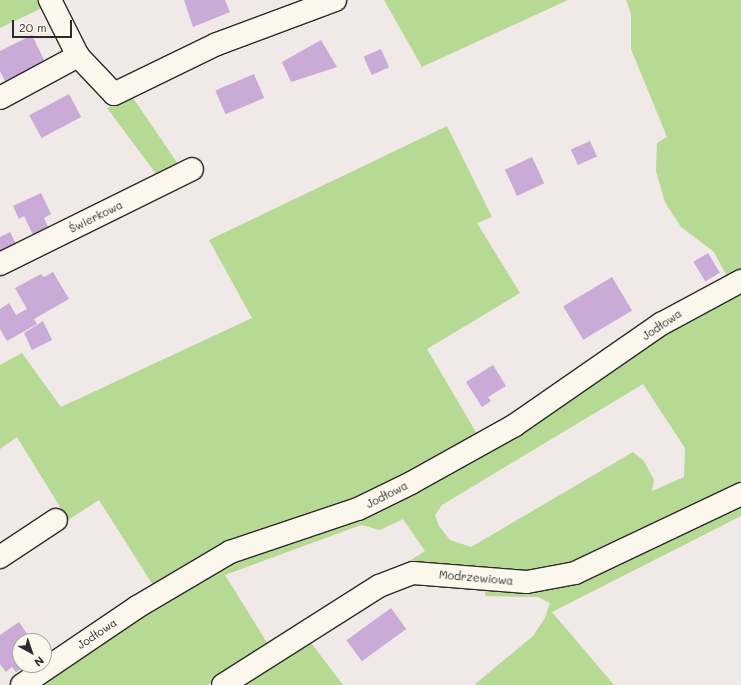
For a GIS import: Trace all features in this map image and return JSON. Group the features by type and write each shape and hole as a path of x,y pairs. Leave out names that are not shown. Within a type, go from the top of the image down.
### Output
{"street":[{"path":"50,0 75,48 114,94 217,44 335,0"},
{"path":"0,98 75,48"},
{"name":"Świerkowa","path":"0,264 192,169"},
{"name":"Jodłowa","path":"22,685 137,607 230,552 358,509 411,483 515,425 661,324 741,281"},
{"name":"Modrzewiowa","path":"223,685 379,586 413,573 528,582 575,573 741,494"},
{"path":"0,557 56,520"}],"green space":[{"path":"0,0 40,0 44,7 0,28"},
{"path":"384,0 568,0 422,67"},
{"path":"626,0 741,0 741,276 730,282 714,252 681,227 665,202 656,171 657,143 667,137 631,49 631,14"},
{"path":"131,95 178,164 157,175 107,108"},
{"path":"447,126 492,217 477,223 520,293 427,349 480,439 378,495 156,590 99,500 68,520 17,437 0,449 0,365 22,353 61,407 252,318 209,240"},
{"path":"741,287 741,486 553,572 386,576 425,551 403,519 380,530 361,525 225,575 271,649 207,685 31,685 52,673 52,671 222,562 320,528","holes":["643,384 685,448 684,477 652,491 654,480 644,461 633,452 471,547 450,540 439,526 435,515 442,505"]},
{"path":"741,501 741,516 552,612 614,685 474,685 533,636 545,618 550,603 538,597 486,596 483,584 524,587"},
{"path":"309,640 343,685 237,685"}],"building":[{"path":"184,0 225,0 230,12 193,27"},
{"path":"32,35 45,62 5,81 0,71 0,51"},
{"path":"321,40 337,67 291,82 282,62"},
{"path":"381,49 389,67 372,75 364,57"},
{"path":"254,74 264,98 225,114 215,90"},
{"path":"69,94 81,117 41,138 29,115"},
{"path":"590,141 597,157 578,165 571,150"},
{"path":"532,157 544,183 517,196 505,170"},
{"path":"41,193 51,214 44,218 50,231 35,239 24,216 19,219 13,206"},
{"path":"10,232 17,246 0,255 0,237"},
{"path":"708,253 720,273 705,281 693,262"},
{"path":"53,272 69,299 34,319 37,324 7,341 0,329 0,309 9,303 16,315 27,309 15,288 41,274 44,277"},
{"path":"612,277 632,310 583,340 563,306"},
{"path":"43,321 52,340 32,350 24,333"},
{"path":"493,365 506,386 488,397 491,401 482,407 466,382"},
{"path":"391,608 406,629 362,661 347,640"},
{"path":"19,622 27,633 12,633 12,667 6,672 0,664 0,635"}]}
